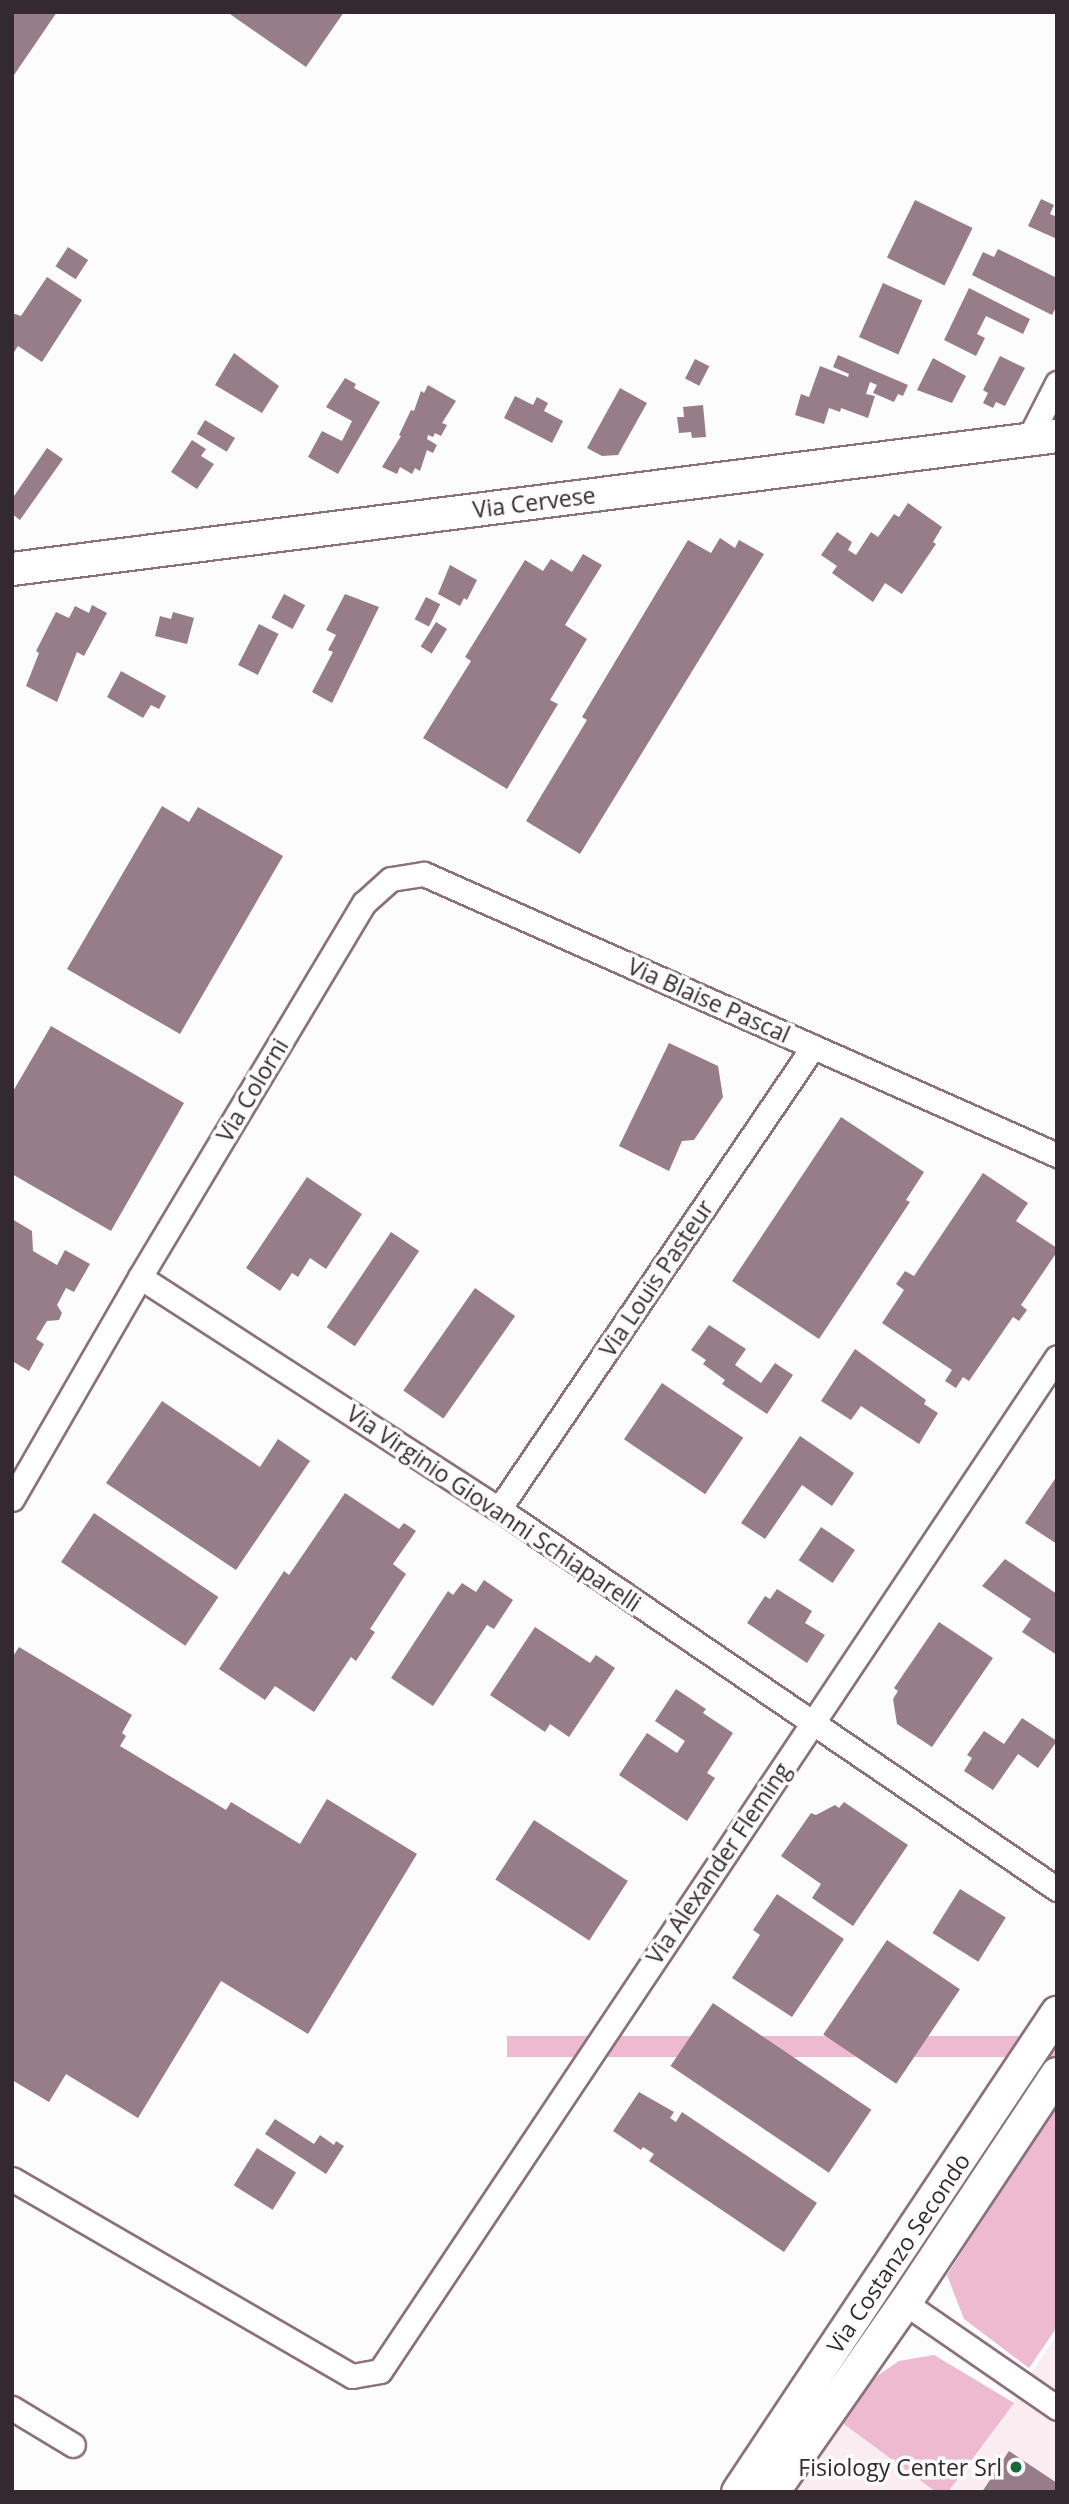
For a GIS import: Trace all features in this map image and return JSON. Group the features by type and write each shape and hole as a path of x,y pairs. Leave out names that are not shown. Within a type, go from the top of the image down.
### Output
{"street":[{"path":"1042,438 1057,383"},
{"name":"Via Cervese","path":"12,569 1042,438"},
{"name":"Via Blaise Pascal","path":"364,902 391,879 424,874 1057,1155"},
{"name":"Via Colorni","path":"140,1277 364,902"},
{"name":"Via Louis Pasteur","path":"499,1509 813,1047"},
{"path":"12,1499 140,1277"},
{"name":"Via Virginio Giovanni Schiaparelli","path":"140,1277 499,1509 1057,1889"},
{"name":"Via Alexander Fleming","path":"12,2179 352,2376 380,2371 1057,1357"},
{"name":"Via Costanzo Secondo","path":"738,2492 1057,2013"},
{"name":"Via Costanzo Secondo","path":"773,2492 905,2303 1057,2074"},
{"path":"905,2303 1057,2407"},
{"path":"12,2407 74,2445"}],"shaded area":[{"path":"507,2036 1057,2036 1057,2057 507,2057"},
{"path":"1057,2104 1057,2327 1029,2368 964,2319 947,2275"},
{"path":"1057,2335 1057,2492 736,2492 799,2401 963,2476"},
{"path":"934,2355 1014,2403 948,2492 936,2492 840,2421 868,2382 899,2361"}],"building":[{"path":"12,12 57,12 12,78"},
{"path":"227,12 344,12 306,67"},
{"path":"1041,199 1054,205 1050,214 1057,217 1057,239 1028,226"},
{"path":"915,200 973,228 944,286 887,258"},
{"path":"68,247 88,260 76,279 55,266"},
{"path":"998,249 1057,278 1057,305 1052,315 972,275 983,252 994,257"},
{"path":"47,277 82,300 42,362 18,346 12,355 12,313 21,316"},
{"path":"883,283 922,300 898,354 859,337"},
{"path":"969,288 1030,319 1023,334 986,316 977,334 985,338 976,356 944,340"},
{"path":"234,353 279,386 262,413 215,385"},
{"path":"838,355 908,385 903,396 898,394 894,402 873,393 877,385 870,382 866,394 875,396 868,418 841,408 840,412 829,408 824,424 795,415 801,394 809,397 820,366 848,377 849,374 833,367"},
{"path":"1000,356 1025,368 1005,406 996,402 993,408 983,403 988,393 983,390"},
{"path":"933,358 966,376 952,403 917,390"},
{"path":"695,359 709,366 699,386 685,379"},
{"path":"345,378 356,384 354,388 380,402 338,474 308,457 322,431 342,441 352,421 326,407"},
{"path":"428,385 456,401 442,423 447,425 441,436 435,433 433,437 428,435 427,439 437,445 433,453 427,450 420,471 415,468 412,474 400,467 397,474 382,467 401,436 399,435 411,410 414,411 421,391 424,393"},
{"path":"620,388 647,403 618,455 602,456 587,448"},
{"path":"515,396 533,405 537,397 548,403 544,411 563,421 552,443 504,418"},
{"path":"703,405 706,437 692,438 691,432 679,433 677,417 684,417 683,407"},
{"path":"205,420 235,438 227,452 197,434"},
{"path":"192,440 206,449 201,456 214,464 197,489 171,472"},
{"path":"47,448 63,459 20,520 12,514 12,499"},
{"path":"908,503 942,527 933,542 936,544 902,594 885,583 873,602 832,573 837,566 821,555 837,532 852,542 848,550 856,555 871,532 878,537 894,514 899,517"},
{"path":"720,538 735,548 739,540 764,554 580,854 526,821 587,720 582,717 688,540 711,553"},
{"path":"583,554 602,565 565,625 587,639 550,700 558,704 507,789 423,738 471,661 465,657 525,560 543,571 551,559 572,572"},
{"path":"450,565 477,580 467,600 464,598 460,606 438,594"},
{"path":"284,594 305,605 293,629 271,618"},
{"path":"345,594 379,607 332,703 312,692 333,652 328,650 336,635 326,630"},
{"path":"426,597 440,604 429,627 415,619"},
{"path":"92,605 107,613 84,656 77,652 57,702 26,686 39,653 36,651 56,612 69,618 75,606 89,613"},
{"path":"173,612 194,618 187,644 155,636 160,616 171,619"},
{"path":"436,622 447,629 432,653 421,647"},
{"path":"259,624 279,634 258,675 238,665"},
{"path":"121,671 166,696 159,709 151,705 143,718 107,697"},
{"path":"162,806 189,822 198,807 283,856 180,1034 67,969"},
{"path":"51,1026 184,1103 111,1231 12,1174 12,1093"},
{"path":"669,1043 718,1066 723,1097 694,1140 682,1141 669,1171 619,1146"},
{"path":"841,1117 924,1172 906,1200 910,1202 819,1339 732,1281"},
{"path":"983,1173 1028,1203 1016,1221 1057,1248 1057,1252 1021,1305 1027,1310 1019,1321 1013,1317 969,1381 963,1377 956,1388 945,1381 952,1370 882,1323 904,1290 896,1284 905,1271 914,1276"},
{"path":"307,1177 362,1214 326,1269 310,1258 298,1277 292,1273 280,1291 246,1268"},
{"path":"12,1219 32,1231 33,1251 57,1265 65,1250 90,1264 74,1292 66,1288 57,1305 62,1313 59,1320 47,1321 36,1339 44,1344 29,1371 12,1361"},
{"path":"391,1232 419,1251 355,1346 327,1327"},
{"path":"475,1288 515,1316 443,1418 403,1390"},
{"path":"709,1325 746,1349 735,1365 761,1383 775,1363 793,1375 767,1414 722,1384 725,1380 703,1364 706,1360 691,1350"},
{"path":"855,1349 926,1400 924,1404 938,1413 919,1444 861,1406 851,1420 821,1401"},
{"path":"662,1383 743,1438 705,1494 624,1439"},
{"path":"162,1401 260,1467 278,1439 310,1461 236,1570 106,1483"},
{"path":"800,1436 854,1473 832,1506 802,1485 765,1539 741,1523"},
{"path":"1057,1476 1057,1544 1025,1523"},
{"path":"345,1493 399,1529 404,1523 416,1531 393,1564 406,1574 370,1629 375,1632 356,1661 351,1657 314,1712 275,1686 265,1700 219,1669 284,1571 289,1575"},
{"path":"94,1513 218,1597 185,1646 61,1562"},
{"path":"821,1527 855,1550 833,1583 799,1560"},
{"path":"1005,1559 1057,1594 1057,1655 1022,1632 1031,1619 982,1586"},
{"path":"484,1580 513,1600 494,1629 487,1625 433,1706 391,1678 448,1591 453,1595 462,1583 476,1592"},
{"path":"777,1589 812,1611 805,1623 825,1635 807,1663 747,1623 765,1596 770,1599"},
{"path":"939,1622 993,1658 932,1747 897,1724 893,1699 898,1691 894,1688"},
{"path":"535,1627 590,1663 596,1655 615,1668 569,1737 550,1724 545,1732 490,1695"},
{"path":"19,1647 132,1715 122,1733 126,1736 120,1746 226,1810 231,1802 300,1844 327,1799 417,1854 308,2034 221,1981 138,2118 66,2074 49,2102 12,2080 12,1658"},
{"path":"676,1689 706,1709 703,1713 733,1733 707,1773 715,1778 687,1821 619,1775 647,1733 677,1753 685,1741 655,1721"},
{"path":"1022,1718 1057,1741 1038,1768 1018,1754 993,1790 964,1771 972,1758 967,1755 984,1731 1004,1744"},
{"path":"844,1802 908,1845 853,1926 812,1898 821,1884 781,1856 811,1813 816,1815 835,1805 839,1808"},
{"path":"534,1820 628,1881 589,1941 495,1880"},
{"path":"960,1889 1006,1918 978,1962 932,1933"},
{"path":"777,1894 844,1939 792,2017 732,1978 760,1935 753,1930"},
{"path":"887,1940 960,1989 896,2084 823,2035"},
{"path":"713,2003 871,2110 829,2173 671,2066"},
{"path":"639,2092 674,2112 670,2118 676,2122 682,2112 817,2203 784,2252 649,2161 654,2154 643,2147 641,2150 613,2131"},
{"path":"275,2119 314,2144 320,2135 334,2145 336,2141 344,2146 326,2174 265,2134"},
{"path":"257,2148 296,2172 273,2210 234,2185"},
{"name":"Fisiology Center Srl","path":"1009,2451 1057,2483 1057,2492 982,2492"}],"place":[{"name":"Fisiology Center Srl","path":"1016,2467"}]}
